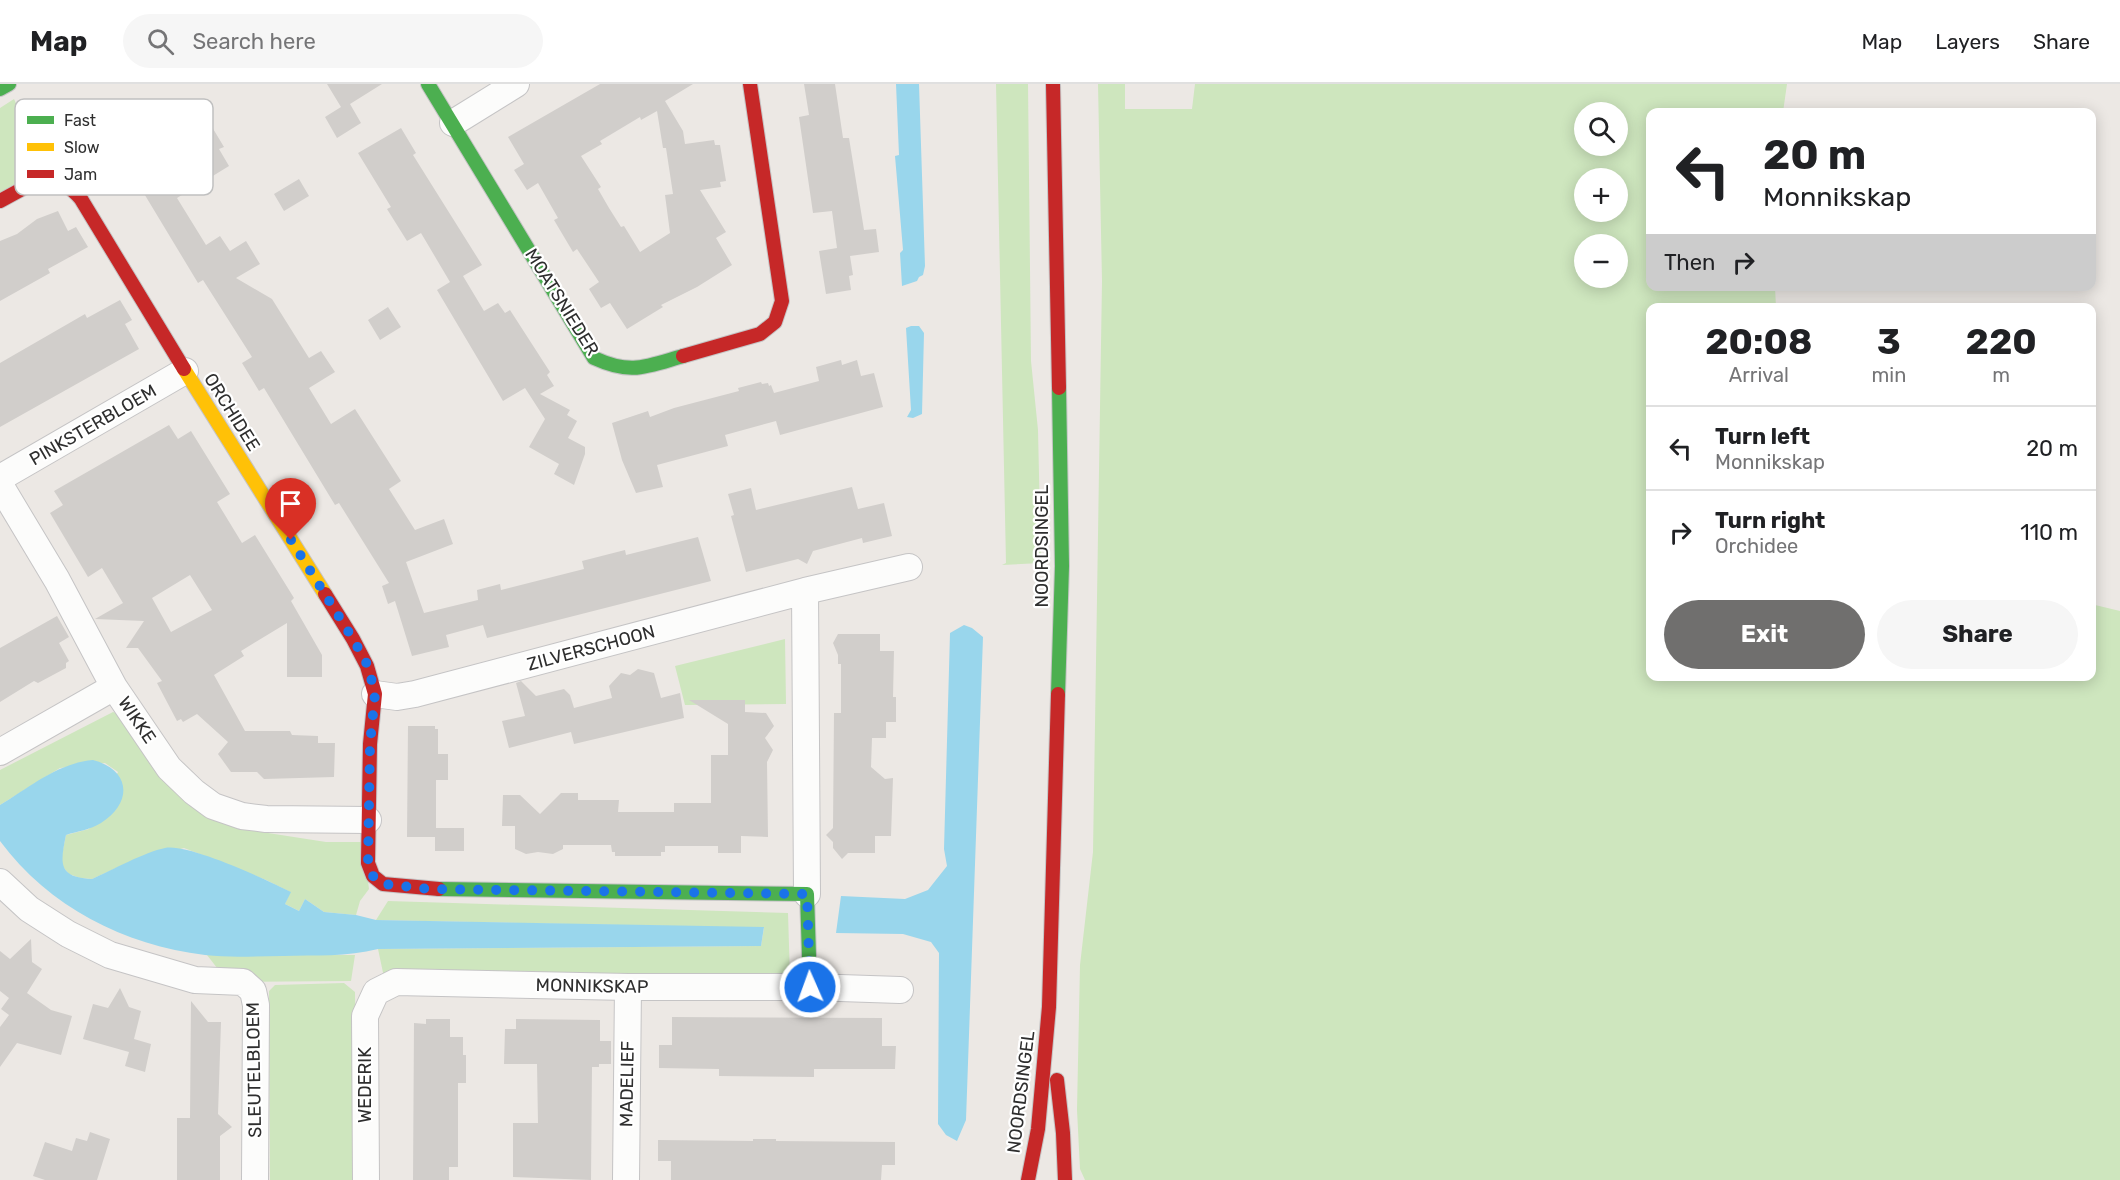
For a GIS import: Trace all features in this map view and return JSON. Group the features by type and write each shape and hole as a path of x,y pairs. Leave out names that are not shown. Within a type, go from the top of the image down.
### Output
{"street":[{"path":"0,89 9,84"},
{"name":"MOATSNIEDER","path":"428,84 594,358 614,367 639,369 759,334 776,322 782,301 750,84"},
{"path":"453,123 516,84"},
{"name":"NOORDSINGEL","path":"1028,1180 1038,1129 1049,1007 1062,566 1053,84"},
{"name":"ORCHIDEE","path":"0,201 15,193"},
{"name":"ORCHIDEE","path":"78,195 368,666 375,694 370,744 368,820 368,863 373,876 383,884 428,889 807,894"},
{"name":"PINKSTERBLOEM","path":"0,478 185,371"},
{"name":"WIKKE","path":"0,485 57,580 114,687 169,768 194,792 213,806 242,816 266,819 368,820"},
{"name":"ZILVERSCHOON","path":"375,694 397,697 416,694 805,591 909,567"},
{"path":"805,591 807,894 810,987"},
{"path":"0,752 114,687"},
{"name":"SLEUTELBLOEM","path":"0,882 29,909 68,934 110,955 195,980 243,982 253,991 256,1005 255,1180"},
{"name":"MONNIKSKAP","path":"376,992 396,982 900,990"},
{"name":"MADELIEF","path":"626,1180 628,987"},
{"name":"WEDERIK","path":"366,1180 365,1016 376,992"},
{"name":"NOORDSINGEL","path":"1049,1007 1063,1133 1065,1180"}],"green space":[{"path":"996,84 1028,84 1031,361 1038,430 1041,563 1002,565 1006,563"},
{"path":"1098,84 1125,84 1125,109 1192,109 1195,84 1787,84 1784,108 1646,108 1646,291 1775,291 1776,303 1646,303 1646,681 2096,681 2096,605 2120,611 2120,1180 1085,1180 1080,1169 1077,1110 1080,965 1093,852 1102,281"},
{"path":"14,99 15,185 0,194 0,108"},
{"path":"785,639 786,704 685,705 675,666"},
{"path":"113,712 119,714 231,818 268,833 326,842 363,842 369,889 360,901 356,915 324,912 305,899 299,911 285,904 290,892 266,880 184,848 125,864 92,879 69,874 63,867 61,859 66,835 89,829 118,772 105,763 60,768 0,805 0,770"},
{"path":"388,901 788,913 790,978 385,982 378,949 761,946 764,928 376,920"},
{"path":"207,955 355,955 351,981 228,982"},
{"path":"344,983 355,992 357,1180 270,1180 269,991 275,985"}],"water":[{"path":"896,84 919,84 925,266 923,275 917,281 902,286 900,253 903,250 895,156 899,155"},
{"path":"919,326 924,333 922,414 913,418 907,417 911,410 906,328"},
{"path":"964,625 983,637 966,1120 957,1141 946,1135 938,1124 939,953 931,942 903,934 836,933 841,896 905,899 928,890 947,866 944,849 950,633"},
{"path":"93,760 115,771 121,779 123,797 119,806 101,823 66,835 63,854 64,867 67,872 81,878 92,879 148,853 165,848 176,848 228,864 291,892 285,904 299,911 305,899 324,912 356,915 376,920 764,927 761,946 378,949 331,955 235,957 175,950 146,942 90,919 65,903 41,885 0,841 0,805 56,771"}],"building":[{"path":"327,84 382,84 350,104 361,123 337,138 325,117 341,107"},
{"path":"600,84 693,84 665,101 683,131 685,144 714,140 715,145 720,145 726,181 720,182 721,187 700,190 726,232 716,238 732,265 697,287 661,305 663,307 627,329 610,303 601,308 589,289 599,282 577,249 573,252 554,220 558,218 538,183 527,190 514,170 524,164 508,137","holes":["657,111 663,148 666,148 673,194 665,195 670,233 640,252 624,226 621,227 609,208 598,189 601,187 581,156 602,144 600,141 640,117 641,120"]},
{"path":"804,84 835,84 843,138 849,138 864,230 876,229 879,252 850,256 853,275 849,276 851,290 826,294 819,251 837,248 832,211 813,213 799,117 809,115"},
{"path":"401,128 416,153 413,155 482,265 463,276 484,311 498,303 505,313 510,310 550,372 547,375 554,386 540,394 570,410 567,415 577,421 568,438 585,447 585,454 574,485 554,474 559,464 529,447 545,419 525,388 503,401 437,290 450,282 421,233 407,241 387,209 391,207 358,153"},
{"path":"213,129 224,147 219,149 229,166 213,176"},
{"path":"299,179 309,196 284,211 274,194"},
{"path":"145,195 182,195 177,198 206,245 220,236 230,251 246,241 260,264 236,278 272,299 309,358 321,351 335,372 309,388 331,424 355,409 401,481 389,489 415,530 444,519 453,544 406,562 424,613 478,600 477,590 500,584 501,590 584,569 582,561 625,550 626,555 698,537 711,581 487,638 483,625 446,635 449,647 412,656 395,601 388,604 382,586 389,583 339,503 335,505 264,388 259,391 242,363 252,357 203,280 198,283"},
{"path":"58,211 68,231 76,227 88,247 48,269 50,273 0,301 0,241 17,234 37,219"},
{"path":"120,300 132,320 125,324 139,349 0,427 0,363 85,314 87,318"},
{"path":"388,307 401,327 380,340 368,320"},
{"path":"841,360 842,365 857,360 861,376 874,373 883,407 780,435 776,421 725,435 728,446 657,465 663,487 636,493 622,460 612,423 648,411 650,417 674,408 739,391 738,388 761,382 771,385 774,393 819,381 816,367"},
{"path":"169,425 178,439 191,431 230,494 217,502 242,543 255,535 294,598 291,601 322,655 322,677 287,677 287,623 241,651 244,656 214,675 245,731 290,731 292,735 318,736 318,743 335,743 334,777 264,779 257,772 231,772 218,754 228,742 197,714 183,722 181,719 177,721 157,683 162,681 138,648 126,648 144,621 95,619 123,603 102,568 88,577 50,513 63,505 54,491","holes":["190,575 212,610 171,632 152,598"]},
{"path":"852,487 858,509 884,503 892,536 863,543 862,538 813,551 807,564 798,559 746,572 731,516 734,515 728,494 751,488 756,510"},
{"path":"57,616 69,637 59,643 69,661 66,663 66,668 38,683 34,681 0,702 0,648"},
{"path":"838,634 880,634 880,651 894,651 893,697 896,697 896,722 886,722 886,738 872,738 871,767 885,779 893,778 891,836 875,836 875,853 848,853 842,859 833,848 833,842 826,835 833,828 834,713 841,713 841,664 838,664 838,655 833,643"},
{"path":"638,669 654,673 661,698 680,693 684,718 574,744 571,732 509,748 502,721 525,716 516,683 521,681 536,696 564,689 570,695 574,708 612,698 609,686 621,673 630,675"},
{"path":"689,700 745,700 745,712 766,713 774,726 765,738 773,750 767,762 768,837 741,836 741,853 718,853 718,846 665,846 665,852 661,852 661,856 615,856 611,845 563,845 563,849 553,854 538,852 526,854 515,849 515,826 502,826 503,795 520,795 540,814 561,793 578,793 578,800 619,800 618,812 674,812 674,803 711,803 711,755 728,755 728,724"},
{"path":"408,726 435,726 435,729 438,729 438,754 448,754 448,780 436,780 436,828 464,828 464,851 435,851 435,837 407,837"},
{"path":"31,939 32,962 42,969 27,993 51,1010 72,1016 61,1055 17,1043 0,1067 0,1027 9,1015 1,1009 9,998 0,991 0,951 10,959"},
{"path":"120,988 129,1007 141,1011 134,1039 151,1044 145,1072 125,1066 129,1052 83,1039 93,1004 108,1008"},
{"path":"191,1001 208,1022 221,1022 218,1114 232,1127 220,1136 220,1180 177,1180 177,1118 190,1118"},
{"path":"672,1017 882,1018 882,1046 896,1046 895,1069 814,1069 814,1077 719,1076 719,1069 659,1068 659,1045 672,1045"},
{"path":"426,1019 450,1019 450,1037 463,1037 463,1055 466,1055 466,1083 458,1083 458,1167 449,1167 449,1180 413,1180 414,1023 426,1024"},
{"path":"516,1019 600,1020 600,1041 611,1041 611,1064 599,1064 599,1067 592,1067 591,1180 513,1177 513,1123 538,1123 537,1064 504,1064 505,1029 516,1029"},
{"path":"90,1132 110,1139 97,1180 45,1180 33,1176 45,1142 72,1151 76,1138 87,1141"},
{"path":"753,1139 895,1142 895,1165 882,1165 881,1180 671,1180 671,1161 658,1161 658,1140 753,1141"}],"traffic: fast":[{"path":"0,89 9,84"},
{"path":"428,84 594,358 628,368 648,366 683,356"},
{"path":"1058,694 1062,566 1059,388"},
{"path":"439,889 807,894 810,987"}],"traffic: slow":[{"path":"184,369 325,594"}],"traffic: jam":[{"path":"683,356 760,334 775,322 782,301 750,84"},
{"path":"1053,84 1059,388"},
{"path":"0,201 15,193"},
{"path":"77,195 184,369"},
{"path":"325,594 367,666 375,694 370,744 368,863 373,876 383,884 439,889"},
{"path":"1028,1180 1038,1129 1049,1007 1058,694"},
{"path":"1057,1080 1065,1180"}],"route":[{"path":"291,540 368,666 375,694 370,744 368,820 368,863 373,876 383,884 428,889 807,894 810,987"}]}
